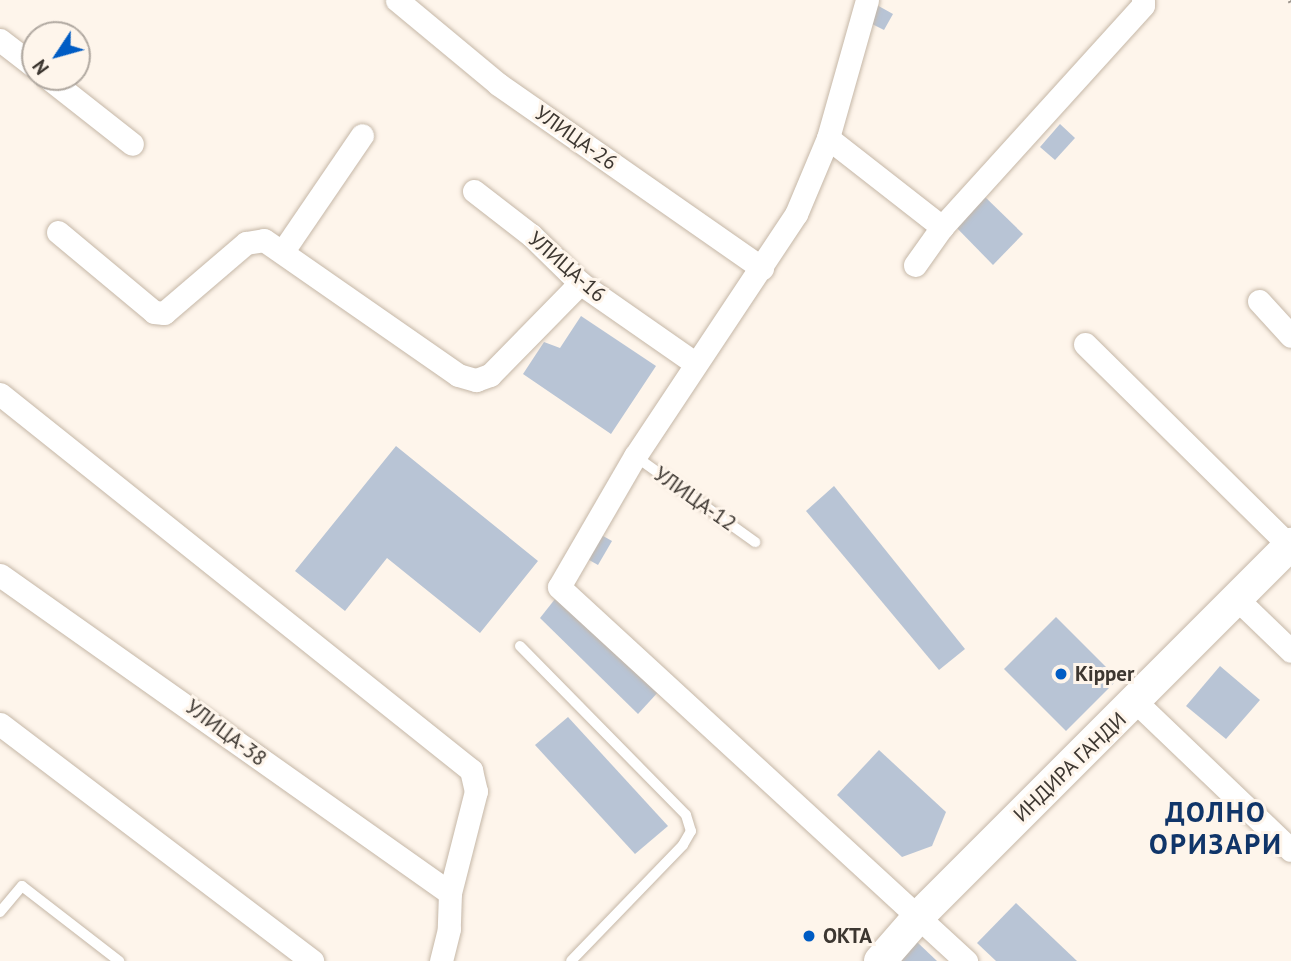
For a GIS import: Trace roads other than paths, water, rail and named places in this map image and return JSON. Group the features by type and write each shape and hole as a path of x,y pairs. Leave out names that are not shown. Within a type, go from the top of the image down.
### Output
{"street":[{"name":"УЛИЦА-26","path":"397,0 498,84 762,268"},
{"path":"867,0 828,138 796,214 635,456 559,587 920,915 966,961"},
{"path":"915,265 942,227 1143,5 1143,0"},
{"path":"0,40 21,56"},
{"path":"65,91 132,144"},
{"path":"283,251 362,135"},
{"path":"828,138 942,227"},
{"name":"УЛИЦА-16","path":"474,191 531,235 580,283 696,364"},
{"path":"58,232 154,312 164,313 254,239 283,251 467,379 490,375 580,283"},
{"path":"1259,301 1291,336"},
{"path":"1085,344 1290,544"},
{"path":"0,394 471,770 475,792 450,893 449,929 441,961"},
{"name":"ИНДИРА ГАНДИ","path":"880,961 920,915 1136,702 1290,544"},
{"name":"УЛИЦА-38","path":"0,575 450,893"},
{"path":"1236,598 1291,651"},
{"path":"1136,702 1291,850"},
{"path":"0,724 312,961"}],"lane":[{"name":"УЛИЦА-12","path":"635,456 755,542"},
{"path":"520,646 686,815 691,831 682,845 571,961"},
{"path":"0,912 22,886 119,961"}],"place":[{"name":"Kipper","path":"1061,674"},
{"name":"ОКТА","path":"809,936"}],"district":[{"name":"ДОЛНО ОРИЗАРИ","path":"1216,828"}]}
